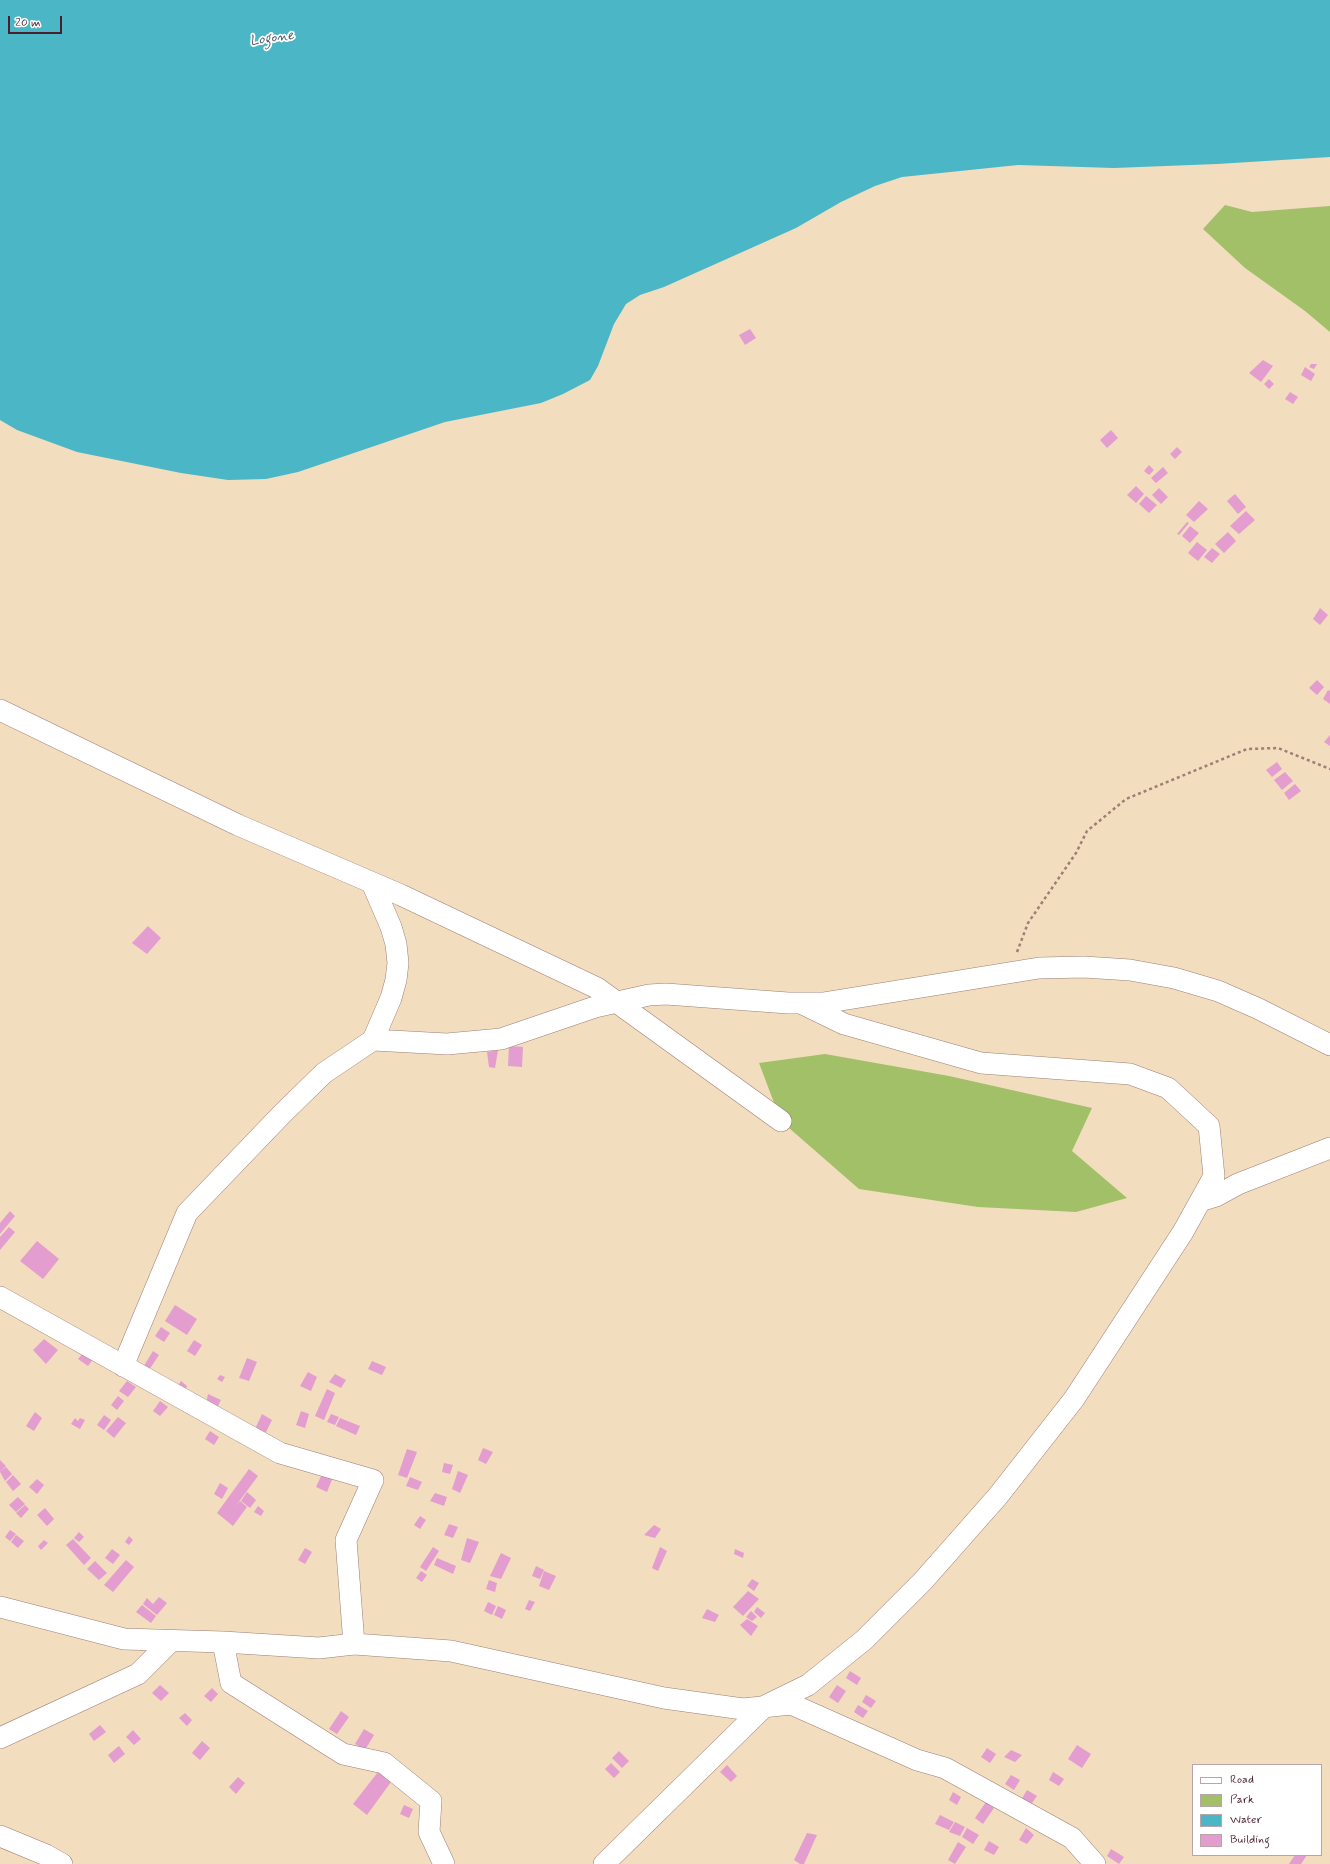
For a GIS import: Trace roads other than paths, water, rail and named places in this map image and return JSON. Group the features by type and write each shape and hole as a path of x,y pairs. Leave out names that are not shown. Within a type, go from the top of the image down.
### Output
{"street":[{"path":"0,710 238,825 401,895 597,988 781,1121"},
{"path":"123,1366 187,1213 282,1114 324,1073 373,1040 391,998 396,980 398,962 396,944 391,927 372,883"},
{"path":"373,1040 447,1044 501,1040 595,1007 633,997 666,994 802,1004 843,1001 1039,968 1084,967 1130,970 1174,978 1218,991 1252,1006 1330,1045"},
{"path":"604,1864 764,1706 808,1685 864,1640 923,1581 998,1496 1074,1399 1183,1232 1214,1176 1210,1126 1168,1088 1130,1074 981,1063 844,1024 802,1004"},
{"path":"1200,1201 1216,1196 1238,1184 1330,1148"},
{"path":"0,1297 280,1453 373,1480 346,1540 354,1644"},
{"path":"0,1607 124,1640 223,1642 320,1648 354,1644 451,1651 664,1698 743,1709 792,1704 917,1760 945,1768 1072,1838 1095,1864"},
{"path":"0,1738 138,1674 171,1641"},
{"path":"223,1642 231,1683 343,1754 384,1763 431,1801 429,1832 444,1864"},
{"path":"0,1724 34,1722"},
{"path":"0,1836 46,1855 62,1864"}],"water":[{"name":"Logone","path":"0,0 1330,0 1330,157 1217,164 1114,168 1018,165 902,177 875,186 841,202 796,228 664,287 640,295 626,304 614,324 598,366 590,380 563,394 541,403 445,422 298,472 266,479 228,480 181,473 77,452 17,430 0,420"}]}
